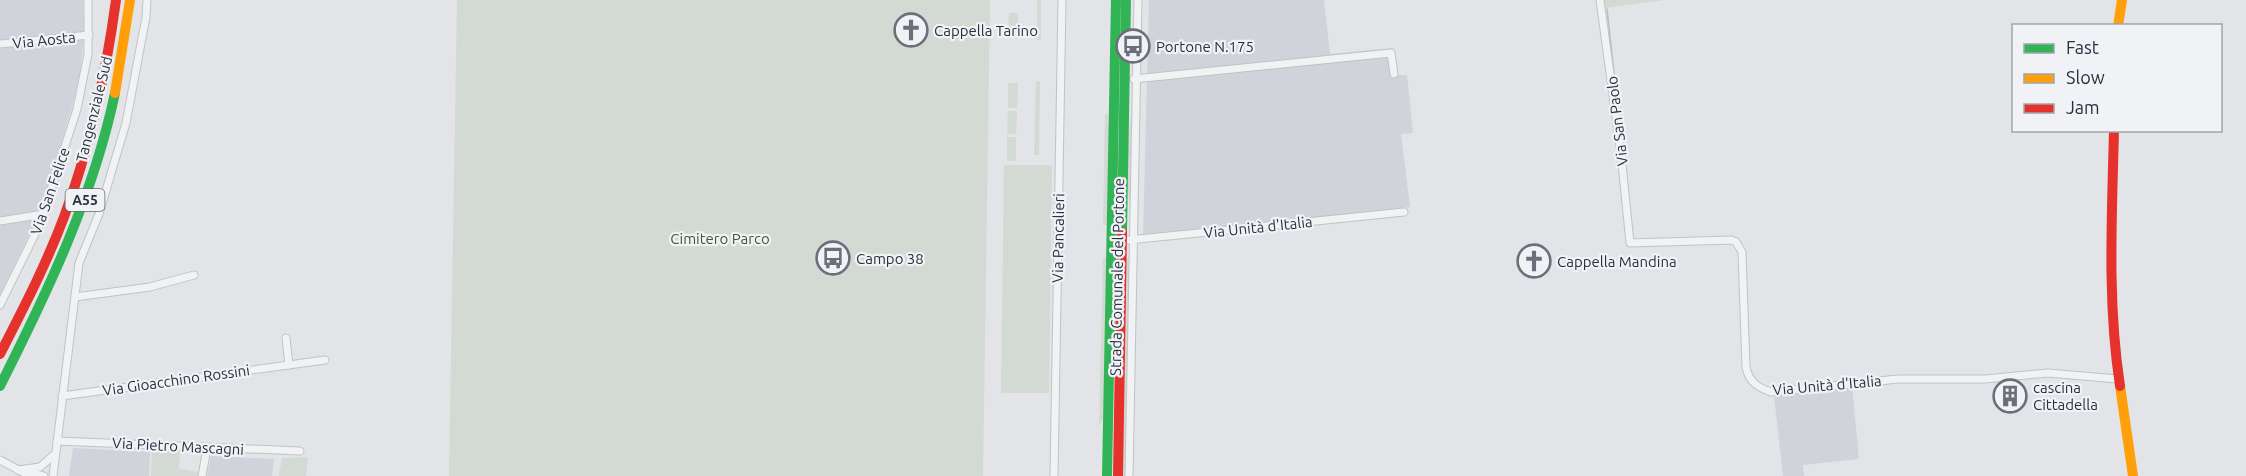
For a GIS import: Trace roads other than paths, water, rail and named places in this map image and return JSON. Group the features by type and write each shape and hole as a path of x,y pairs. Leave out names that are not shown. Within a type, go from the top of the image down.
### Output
{"main road":[{"name":"Tangenziale Sud","path":"0,354 36,285 71,196 100,96 116,0"},
{"name":"Tangenziale Sud","path":"0,386 53,280 90,185 116,91 130,0"},
{"name":"Strada Comunale del Portone","path":"1116,0 1126,79"},
{"name":"Strada Comunale del Portone","path":"1118,476 1126,0"},
{"path":"2118,24 2122,0"},
{"path":"2114,132 2111,301 2118,379 2133,476"},
{"name":"Strada Comunale del Portone","path":"1107,476 1122,240"}],"street":[{"name":"Via San Felice","path":"0,305 33,242 44,214 77,109 85,75 89,35 88,0"},
{"path":"53,476 79,263 99,214 126,123 143,38 147,0"},
{"name":"Via Pancalieri","path":"1054,476 1062,0"},
{"name":"Strada Comunale del Portone","path":"1129,476 1122,240 1126,79 1138,0"},
{"name":"Via San Paolo","path":"1600,0 1622,154 1630,243"},
{"name":"Via Aosta","path":"0,44 89,35"},
{"path":"1126,79 1391,53 1394,74"},
{"name":"Via Unità d'Italia","path":"1122,240 1404,212"},
{"path":"0,221 44,214"},
{"name":"Via Unità d'Italia","path":"1630,243 1731,240 1736,242 1742,252 1748,376 1754,384 1771,392 1898,379 1985,379 2048,373 2118,379"},
{"path":"75,297 150,287 194,275"},
{"path":"286,338 289,364"},
{"name":"Via Gioacchino Rossini","path":"62,396 325,360"},
{"name":"Via Pietro Mascagni","path":"57,441 300,452"},
{"path":"202,476 207,448"},
{"path":"18,470 44,466 56,453"},
{"path":"0,460 30,476"},
{"path":"18,470 44,476"}],"waterway":[{"path":"1607,9 1616,91"}],"place":[{"name":"Cappella Tarino","path":"911,30"},
{"name":"Portone N.175","path":"1133,46"},
{"name":"Campo 38","path":"833,258"},
{"name":"Cappella Mandina","path":"1534,261"},
{"name":"cascina Cittadella","path":"2010,396"}],"park label":[{"name":"Cimitero Parco","path":"720,238"}]}
